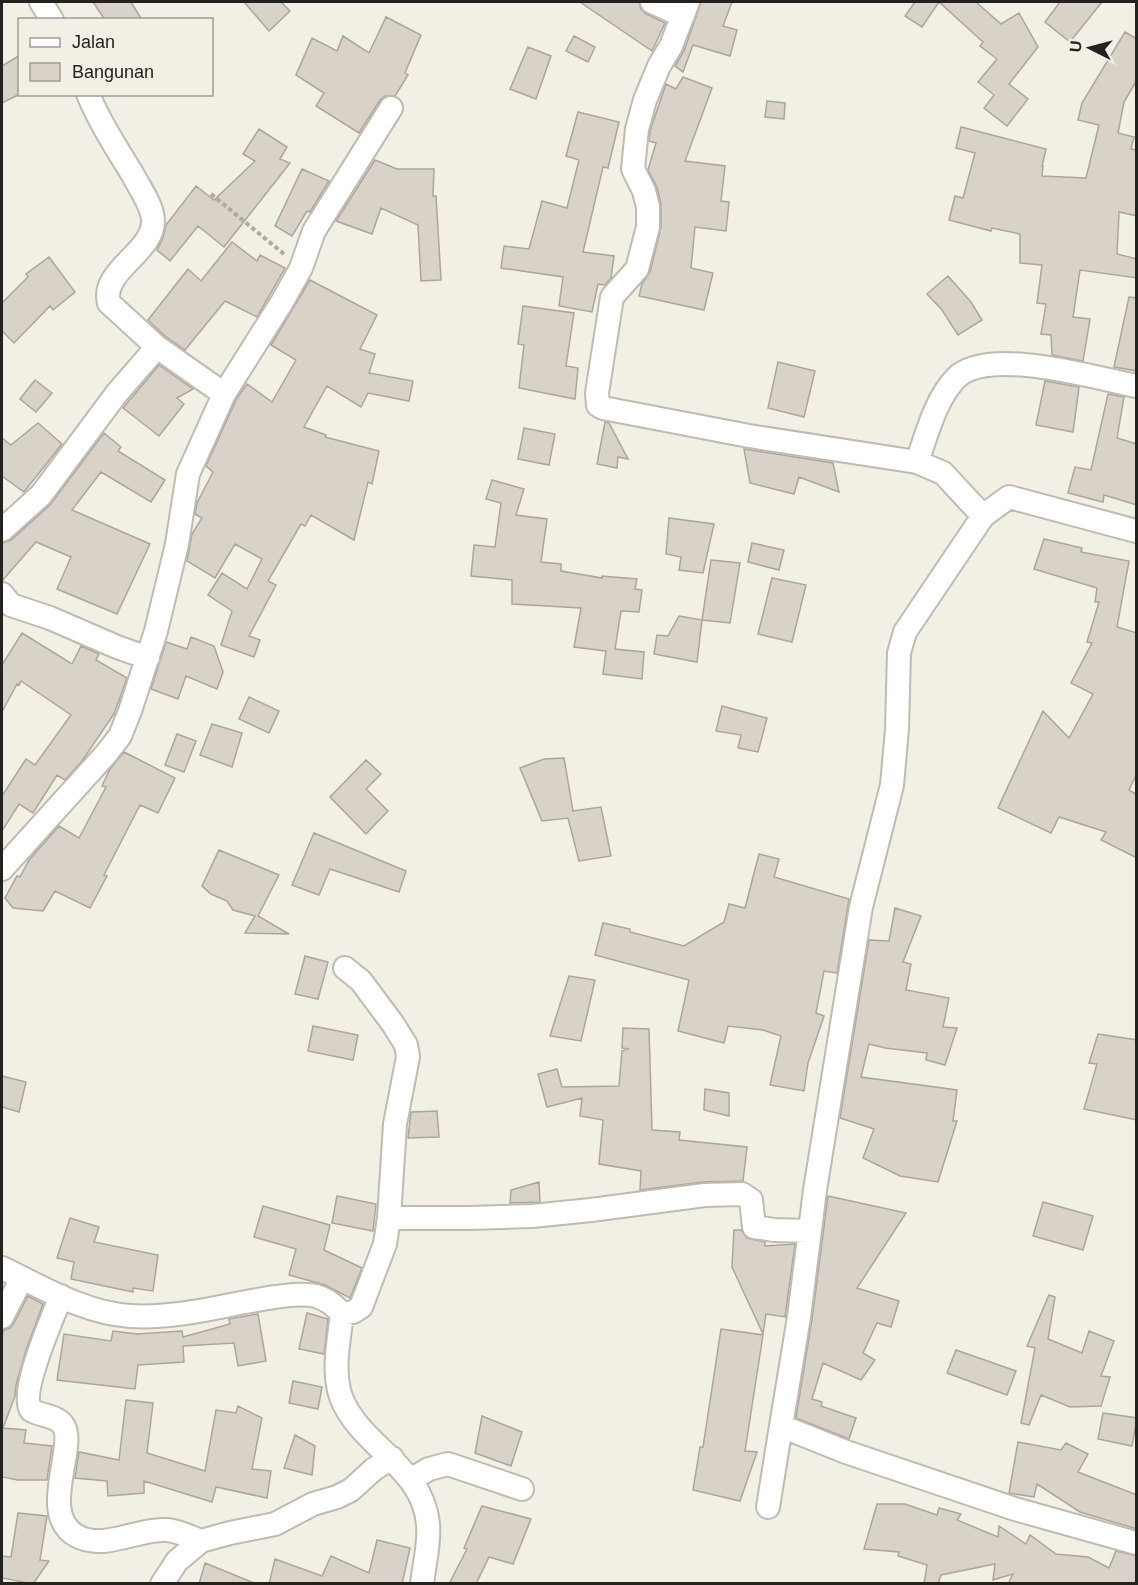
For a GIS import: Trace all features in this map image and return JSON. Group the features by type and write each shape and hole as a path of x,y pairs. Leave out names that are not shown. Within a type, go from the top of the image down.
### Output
{"street":[{"path":"41,2 51,18"},
{"path":"652,2 686,9 671,46 658,66 637,129 633,169 644,191 648,207 648,227 637,269 612,297 597,393 598,405 603,408 749,436 917,462 943,473 983,516"},
{"path":"89,96 143,193 154,219 152,233 119,271 108,291 111,307 157,347 224,394"},
{"path":"2,869 120,736 148,658 177,544 188,474 224,394 301,268 314,231 392,108"},
{"path":"2,530 41,495 117,393 157,347"},
{"path":"917,462 933,417 944,396 957,378 968,370 983,365 1037,366 1137,386"},
{"path":"768,1507 861,907 892,785 901,642 905,632 983,516 1009,497 1137,531"},
{"path":"2,594 11,605 50,618 148,658"},
{"path":"342,1314 353,1312 361,1306 385,1244 389,1218 395,1124 406,1074 407,1051 406,1045 393,1024 361,981 345,968"},
{"path":"389,1218 532,1216 705,1194 742,1194 751,1200 754,1227 809,1231"},
{"path":"2,1268 101,1312 131,1316 185,1312 277,1296 314,1295 331,1302 342,1314 337,1368 341,1396 359,1428 412,1479 424,1505 428,1524 422,1584"},
{"path":"2,1317 22,1278"},
{"path":"61,1296 37,1358 27,1401 31,1410 61,1422 66,1431 60,1475 60,1516 63,1524 69,1532 87,1540 110,1539 148,1531 166,1530 182,1533 201,1541"},
{"path":"781,1426 846,1452 1015,1509 1137,1543"},
{"path":"162,1584 177,1561 201,1541 275,1524 313,1504 351,1490 374,1469 392,1458"},
{"path":"412,1479 429,1469 448,1464 522,1490"}],"path":[{"path":"211,194 301,268"}],"building":[{"path":"93,2 131,2 141,18 104,18"},
{"path":"244,2 281,2 290,11 269,31"},
{"path":"580,2 639,2 646,14 665,23 652,51"},
{"path":"701,2 732,2 723,26 737,30 730,56 693,45 683,72 675,66 684,51"},
{"path":"915,2 939,2 922,27 905,16"},
{"path":"939,2 976,2 1001,24 1019,13 1038,47 1009,84 1028,99 1007,126 984,108 994,95 978,82 997,59 980,46 983,42"},
{"path":"1060,2 1102,2 1070,42 1045,22"},
{"path":"386,17 421,35 405,73 408,75 395,96 385,96 380,100 359,133 316,106 324,93 296,75 312,38 337,51 343,36 369,53"},
{"path":"1125,32 1137,39 1137,80 1124,102 1118,133 1134,137 1131,149 1137,150 1137,216 1119,212 1117,254 1137,259 1137,278 1080,270 1073,317 1090,319 1083,361 1052,355 1051,335 1041,334 1046,304 1037,303 1042,265 1020,263 1020,234 992,228 991,231 949,220 955,196 963,198 975,153 956,148 961,127 1046,149 1042,176 1086,178 1099,125 1078,120 1082,103"},
{"path":"574,36 595,47 588,62 566,51"},
{"path":"528,47 551,56 536,99 510,89"},
{"path":"18,56 18,95 2,103 2,66"},
{"path":"683,77 712,88 685,161 725,166 721,201 729,202 726,231 695,227 691,268 713,273 704,310 639,296 642,284 650,272 661,227 661,204 657,187 648,170 656,143 649,141 650,131 666,84 676,89"},
{"path":"767,101 785,103 784,119 765,117"},
{"path":"578,112 619,122 608,168 603,167 583,252 614,256 611,278 605,285 598,284 592,312 559,306 563,277 501,268 504,246 529,249 542,201 567,208 579,160 566,156"},
{"path":"259,129 287,147 280,159 290,163 224,247 198,226 170,261 157,250 166,225 196,186 214,200 255,161 243,154"},
{"path":"375,160 397,169 434,169 433,196 436,196 441,280 421,281 418,225 381,208 372,234 336,221"},
{"path":"302,169 329,181 292,236 275,226"},
{"path":"232,242 257,261 260,255 285,268 257,317 225,301 185,350 148,320 188,269 201,281"},
{"path":"49,257 75,292 53,310 50,306 14,343 2,331 2,303 28,277 26,274"},
{"path":"948,276 971,302 982,320 958,335 942,310 927,294"},
{"path":"310,280 377,315 360,349 375,354 369,373 413,381 409,401 368,393 361,407 327,386 304,427 326,435 325,437 379,451 372,484 368,482 354,540 311,515 305,526 301,524 268,581 276,585 249,636 260,640 254,657 221,645 232,611 208,595 222,573 247,589 262,559 235,544 215,578 187,561 192,534 202,518 195,514 197,503 213,472 206,466 236,400 247,384 272,402 296,360 271,345"},
{"path":"1129,297 1137,298 1137,371 1114,367"},
{"path":"523,306 574,313 566,366 578,368 575,399 519,388 524,345 518,344"},
{"path":"778,362 815,371 804,417 768,408"},
{"path":"159,365 193,389 177,398 184,404 159,436 123,408"},
{"path":"35,380 52,393 36,412 20,399"},
{"path":"1045,381 1079,387 1073,432 1036,425"},
{"path":"1108,394 1124,397 1117,438 1137,444 1137,505 1104,495 1103,502 1068,493 1075,467 1091,470"},
{"path":"605,422 609,423 628,459 618,457 617,468 597,464"},
{"path":"38,423 62,444 24,492 2,476 2,438 11,445"},
{"path":"524,428 555,434 549,465 518,459"},
{"path":"104,433 121,447 118,451 165,480 151,502 101,472 72,510 150,544 117,614 57,589 71,557 36,542 2,581 2,543 11,540 50,505"},
{"path":"744,449 833,463 839,492 799,477 794,494 750,483"},
{"path":"492,480 524,489 516,515 547,519 541,562 561,564 561,571 602,578 602,576 637,579 635,589 642,590 639,612 621,611 615,649 644,652 642,679 603,674 606,651 574,647 581,608 512,604 512,580 471,576 474,545 495,547 501,503 486,499"},
{"path":"669,518 714,524 703,573 679,570 681,557 666,554"},
{"path":"1044,539 1082,548 1081,552 1129,561 1117,627 1137,633 1137,773 1129,790 1137,795 1137,858 1101,840 1106,832 1059,817 1051,833 998,808 1043,711 1069,738 1093,694 1071,683 1092,643 1087,642 1099,602 1095,602 1097,588 1034,569"},
{"path":"752,543 784,550 779,570 748,562"},
{"path":"711,560 740,563 730,623 702,620"},
{"path":"772,578 806,585 792,642 758,634"},
{"path":"679,616 702,620 697,662 654,654 657,635 668,636"},
{"path":"22,633 72,664 81,646 99,654 96,660 127,678 114,714 82,761 65,780 57,775 33,813 19,804 2,831 2,796 26,759 35,765 71,715 21,681 19,685 17,684 2,712 2,665"},
{"path":"191,637 214,646 223,672 217,689 186,676 178,699 151,689 166,642 187,649"},
{"path":"249,697 279,711 269,733 239,719"},
{"path":"722,706 767,718 758,752 738,748 741,735 716,731"},
{"path":"212,724 242,733 232,767 200,755"},
{"path":"177,734 196,741 184,772 165,765"},
{"path":"124,752 175,778 158,813 140,805 104,875 107,876 90,908 55,891 43,911 13,908 5,898 17,876 20,877 29,860 59,826 79,838 106,787 102,786 110,769"},
{"path":"564,758 573,811 601,807 611,856 579,861 568,818 542,821 520,768 544,759"},
{"path":"366,760 381,774 366,789 388,811 366,834 330,797"},
{"path":"314,833 406,871 399,892 330,869 319,895 292,885"},
{"path":"219,850 279,875 258,916 289,934 245,933 255,916 233,910 227,901 211,894 202,886"},
{"path":"759,854 779,859 774,877 849,899 837,973 824,971 816,1013 824,1016 808,1063 804,1091 770,1085 781,1036 763,1030 728,1026 724,1043 678,1031 689,980 595,955 603,923 684,946 724,922 729,904 745,908"},
{"path":"895,908 921,916 903,962 911,964 906,990 949,998 943,1027 957,1028 945,1065 926,1060 927,1053 869,1044 861,1077 957,1090 953,1121 957,1121 938,1182 900,1176 863,1158 874,1129 840,1118 869,940 889,941"},
{"path":"305,956 328,962 318,999 295,994"},
{"path":"569,976 595,980 581,1041 550,1036"},
{"path":"313,1026 358,1035 353,1060 308,1051"},
{"path":"623,1028 649,1029 652,1130 680,1132 679,1140 747,1147 743,1181 703,1182 640,1190 641,1171 599,1164 603,1120 580,1116 582,1098 547,1107 538,1074 557,1069 562,1087 619,1086 622,1051 629,1049 622,1048"},
{"path":"1098,1034 1137,1040 1137,1120 1084,1109 1097,1064 1089,1063"},
{"path":"2,1076 26,1082 19,1112 2,1107"},
{"path":"705,1089 729,1093 729,1116 704,1110"},
{"path":"437,1111 439,1137 408,1138 411,1112"},
{"path":"539,1182 540,1202 510,1203 511,1190"},
{"path":"337,1196 376,1204 373,1231 332,1223"},
{"path":"828,1196 906,1213 857,1288 899,1301 891,1327 877,1323 863,1353 875,1360 861,1380 823,1363 812,1399 822,1402 821,1406 856,1418 849,1439 796,1418"},
{"path":"1043,1202 1093,1216 1083,1250 1033,1236"},
{"path":"263,1206 330,1225 324,1250 362,1268 350,1298 325,1285 289,1275 296,1249 254,1237"},
{"path":"70,1218 99,1227 94,1242 158,1255 153,1291 133,1288 133,1292 71,1279 74,1262 57,1258"},
{"path":"734,1230 741,1230 747,1238 765,1242 765,1246 795,1244 785,1317 766,1314 763,1334 732,1267"},
{"path":"1049,1295 1055,1297 1048,1339 1082,1353 1089,1331 1114,1341 1101,1376 1110,1377 1101,1406 1070,1407 1041,1395 1029,1425 1021,1423 1035,1348 1027,1346"},
{"path":"28,1296 43,1304 26,1350 15,1396 3,1428 26,1430 24,1443 52,1446 47,1480 18,1480 2,1477 2,1335 4,1330 10,1328 14,1323"},
{"path":"307,1313 328,1319 324,1354 299,1349"},
{"path":"258,1314 266,1361 238,1366 234,1343 183,1346 184,1362 138,1365 135,1389 57,1380 64,1334 111,1341 113,1331 137,1334 182,1331 183,1337 230,1324 229,1319"},
{"path":"721,1329 763,1335 745,1451 757,1452 740,1501 693,1490 700,1447 703,1447"},
{"path":"956,1350 1016,1371 1007,1395 947,1373"},
{"path":"293,1381 322,1387 318,1409 289,1403"},
{"path":"126,1400 153,1403 147,1453 205,1471 216,1410 236,1413 238,1406 262,1418 252,1469 271,1471 267,1498 216,1487 212,1502 144,1481 144,1493 108,1496 107,1481 75,1478 79,1452 119,1460"},
{"path":"1103,1413 1137,1418 1132,1446 1098,1439"},
{"path":"482,1416 522,1432 511,1466 475,1453"},
{"path":"295,1435 315,1446 312,1475 284,1468"},
{"path":"1018,1442 1061,1450 1066,1443 1088,1454 1078,1472 1137,1495 1137,1529 1080,1512 1037,1484 1034,1497 1009,1493"},
{"path":"877,1504 905,1504 937,1515 939,1508 961,1514 957,1520 998,1537 999,1526 1026,1544 1030,1535 1056,1554 1088,1557 1109,1568 1116,1551 1137,1556 1137,1584 1008,1584 1013,1574 993,1580 995,1564 941,1575 938,1584 924,1584 927,1565 898,1556 899,1552 864,1549"},
{"path":"482,1506 531,1519 513,1564 489,1557 476,1584 449,1584 467,1549 464,1548"},
{"path":"18,1513 47,1516 40,1560 49,1561 33,1584 2,1578 2,1556 11,1557"},
{"path":"377,1540 410,1548 402,1584 269,1584 275,1559 322,1576 331,1556 369,1573"},
{"path":"205,1563 254,1583 199,1584"}]}
